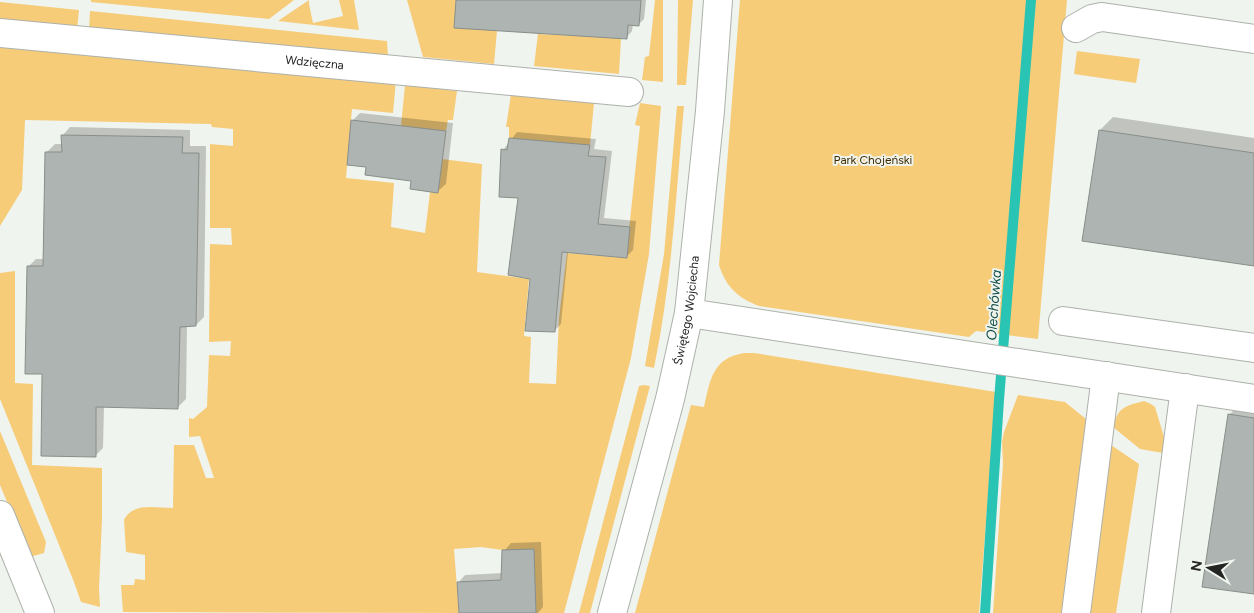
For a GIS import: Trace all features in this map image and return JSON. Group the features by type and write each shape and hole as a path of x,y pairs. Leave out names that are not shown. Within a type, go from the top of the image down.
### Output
{"street":[{"name":"Świętego Wojciecha","path":"612,613 670,399 689,313 708,138 718,0"},
{"path":"1076,28 1092,19 1102,17 1254,39"},
{"name":"Wdzięczna","path":"0,33 629,92"},
{"path":"689,313 1254,399"},
{"path":"1063,321 1254,348"},
{"path":"1076,613 1106,376"},
{"path":"1156,613 1185,388"},
{"path":"0,515 40,613"}],"green space":[{"path":"91,0 294,0 269,19 91,2"},
{"path":"309,0 313,23 343,16 339,0 354,0 359,30 278,21"},
{"path":"407,0 456,0 497,31 494,64 423,57"},
{"path":"655,0 663,0 663,82 642,80 645,57 649,56"},
{"path":"678,0 693,0 686,85 677,85"},
{"name":"Park Chojeński","path":"740,0 1067,0 1038,339 976,331 969,337 759,306 739,295 729,286 719,265"},
{"path":"0,2 79,10 77,30 0,22"},
{"path":"90,11 387,41 388,57 89,31"},
{"path":"538,34 621,38 619,74 534,66"},
{"path":"0,42 396,80 393,113 352,109 346,178 394,183 391,227 425,233 430,192 438,193 442,159 482,164 477,272 529,279 524,336 531,337 529,383 556,384 559,318 567,253 626,258 640,126 635,125 640,103 661,106 649,254 631,358 564,613 536,613 534,549 502,550 481,547 454,549 459,613 123,612 121,585 134,585 135,579 145,580 145,555 126,552 124,520 128,514 139,508 173,508 174,445 194,445 206,478 214,478 200,436 189,437 189,418 193,419 207,407 209,355 230,356 231,341 209,342 210,244 232,245 231,228 210,228 210,144 233,146 233,129 212,127 211,124 25,120 22,190 0,226"},
{"path":"1077,51 1140,59 1136,83 1074,74"},
{"path":"405,85 457,91 453,120 448,120 446,131 401,126"},
{"path":"511,94 594,103 590,145 509,138 509,127 506,127"},
{"path":"677,106 684,106 676,205 665,303 654,368 645,366 664,254"},
{"path":"15,271 15,383 33,384 32,465 102,468 100,607 81,602 0,399 0,273"},
{"path":"754,353 996,392 979,613 635,613 691,405 704,407 708,388 719,365 733,356"},
{"path":"639,386 650,386 590,613 579,613"},
{"path":"1018,395 1065,402 1086,419 1083,473 1061,613 993,613 1003,464 1002,442"},
{"path":"1144,401 1155,407 1165,440 1163,453 1140,449 1113,427 1117,415 1123,408"},
{"path":"0,431 46,542 44,553 30,557 0,485"},
{"path":"1111,445 1139,464 1116,613 1090,613"}],"building":[{"path":"456,0 641,0 639,26 628,25 627,39 454,28"},
{"path":"351,120 446,131 438,193 410,189 411,181 365,175 366,167 347,165"},
{"path":"1099,130 1254,153 1254,266 1082,241"},
{"path":"61,135 183,137 182,153 199,153 196,326 180,327 178,409 96,407 96,457 41,456 42,374 25,374 27,266 43,266 45,152 62,152"},
{"path":"509,138 590,145 588,156 606,157 598,224 630,227 627,258 562,252 555,332 525,331 530,279 508,275 518,198 499,197 501,149 507,150"},
{"path":"1228,414 1254,418 1254,594 1202,587"},
{"path":"534,549 536,613 459,613 457,582 501,580 502,550"}],"waterway":[{"name":"Olechówka","path":"985,613 999,400 1031,0"}]}
